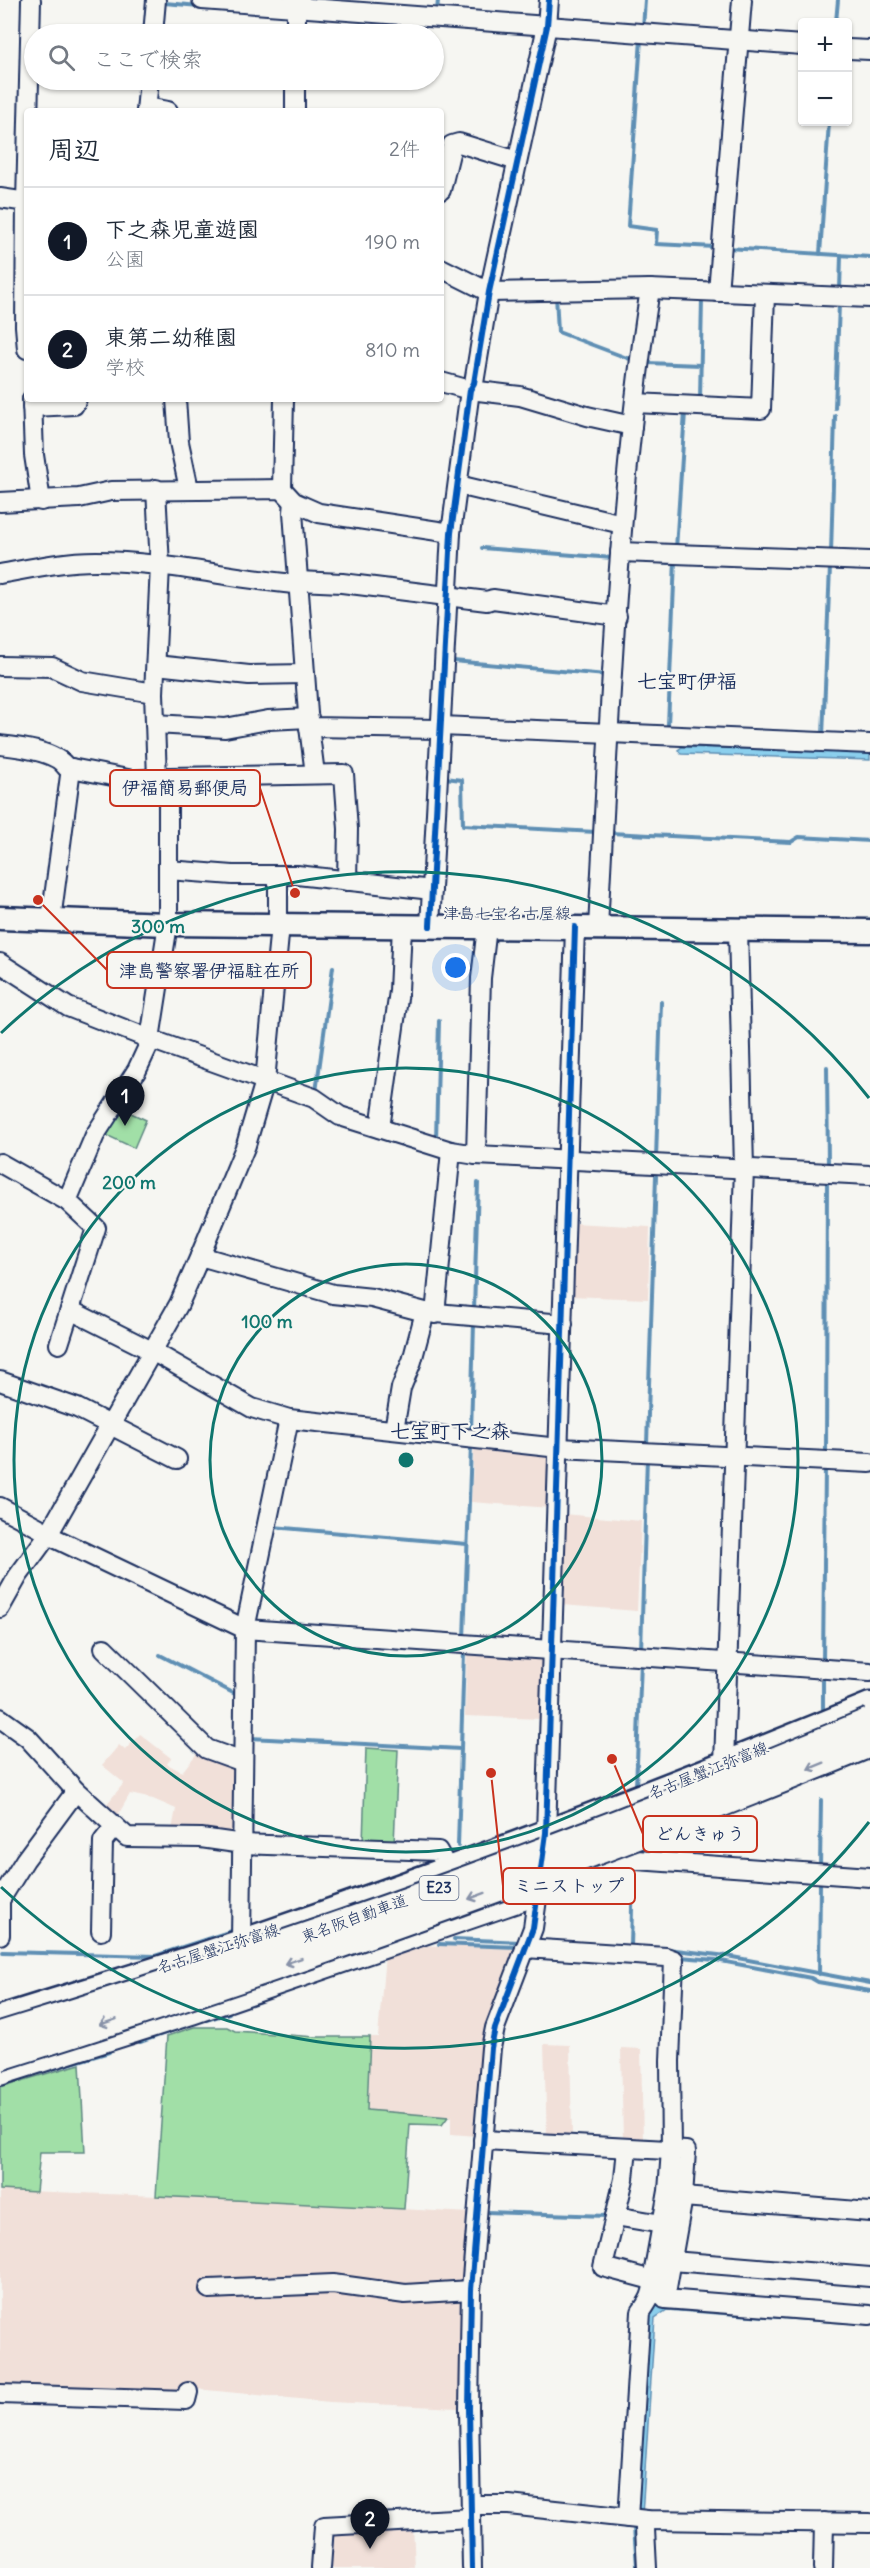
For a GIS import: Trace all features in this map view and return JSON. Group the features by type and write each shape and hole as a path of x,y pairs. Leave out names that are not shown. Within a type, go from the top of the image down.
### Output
{"highway":[{"name":"東名阪自動車道","path":"0,2035 273,1947 527,1857 760,1768 870,1721"},
{"name":"東名阪自動車道","path":"0,2057 190,1996 448,1907 657,1829 870,1744"}],"main road":[{"name":"津島七宝名古屋線","path":"0,918 168,924 870,931"},
{"name":"名古屋蟹江弥富線","path":"0,2017 241,1941 448,1869 724,1764 870,1704"}],"street":[{"path":"30,24 31,0"},
{"path":"154,24 156,0"},
{"path":"202,0 297,3 547,26 798,45"},
{"path":"430,926 451,533 470,390 474,383 489,292 547,26 549,0"},
{"path":"718,292 742,0"},
{"path":"296,24 297,3"},
{"path":"852,49 870,50"},
{"path":"28,108 29,90"},
{"path":"147,108 148,90"},
{"path":"295,90 295,108"},
{"path":"444,178 452,145 459,143 517,161"},
{"path":"0,198 24,202"},
{"path":"444,270 489,292 650,289 870,298"},
{"path":"472,2568 471,2290 491,2048 495,2028 533,1928 546,1833 567,1160 587,927 609,733 622,524 650,289"},
{"path":"635,403 761,409 765,294"},
{"path":"444,383 470,390 520,396 587,416 632,426"},
{"path":"41,501 34,454 32,403 74,405 76,402"},
{"path":"176,402 179,442 189,489"},
{"path":"284,402 288,496 315,774"},
{"path":"458,485 622,524"},
{"path":"156,489 160,566 154,693 157,779"},
{"path":"0,502 80,498 111,491 189,489 288,496 319,513 451,533"},
{"path":"620,552 870,561"},
{"path":"0,574 53,564 96,561 160,566 246,580 294,584 298,581 342,583 617,616"},
{"path":"156,665 249,675 305,674"},
{"path":"0,666 52,667 82,681 154,693"},
{"path":"155,724 225,728 268,720 870,744"},
{"path":"0,745 19,747 61,759 66,766 71,768 134,780 169,777 344,774 348,830 348,880"},
{"path":"51,920 71,768"},
{"path":"67,1201 95,1135 137,1070 150,1039 168,924 168,785 157,779"},
{"path":"168,870 348,880 432,890"},
{"path":"0,1608 18,1576 48,1534 179,1304 246,1145 265,1081 279,925 278,875"},
{"path":"380,1128 399,991 402,926"},
{"path":"476,1155 481,978 487,927"},
{"path":"724,1764 744,1168 738,929"},
{"path":"0,963 68,1007 314,1098 340,1116 451,1151 476,1155 567,1160 870,1174"},
{"path":"394,1430 401,1388 430,1313 451,1151"},
{"path":"0,1163 67,1201 96,1228 58,1344"},
{"path":"200,1256 333,1294 372,1298 430,1313 563,1324"},
{"path":"70,1310 152,1351 252,1408 289,1419 559,1448 870,1463"},
{"path":"0,1381 76,1408 177,1459"},
{"path":"241,1941 245,1629 289,1419"},
{"path":"0,1507 48,1534 245,1629 553,1652 870,1672"},
{"path":"104,1648 207,1749 243,1762"},
{"path":"0,1718 28,1738 76,1791 127,1837 201,1838 243,1844 438,1851 448,1869"},
{"path":"0,1935 1,1897 76,1791"},
{"path":"101,1931 103,1842 115,1826"},
{"path":"0,2076 192,2015 538,1893 623,1859 870,1877"},
{"path":"525,1948 666,1957 674,1960 670,2061 671,2150 662,2224 664,2260 652,2280 658,2298"},
{"path":"483,2140 686,2151 683,2197 664,2260 658,2298 641,2312 638,2519 645,2529 647,2568"},
{"path":"627,2148 624,2179 603,2267 652,2280"},
{"path":"683,2197 870,2212"},
{"path":"615,2216 662,2224"},
{"path":"664,2260 870,2277"},
{"path":"209,2289 333,2284 405,2294 471,2290"},
{"path":"658,2298 870,2315"},
{"path":"0,2394 186,2400 188,2392"},
{"path":"321,2568 324,2526 471,2512 509,2505 638,2519 870,2523"},
{"path":"823,2568 824,2522"}],"shaded area":[{"path":"572,1223 650,1227 648,1299 569,1296"},
{"path":"474,1444 549,1450 550,1508 471,1502"},
{"path":"563,1514 641,1521 637,1611 562,1605"},
{"path":"467,1651 545,1656 543,1719 465,1716"},
{"path":"140,1734 171,1758 167,1764 182,1772 201,1748 237,1766 234,1837 171,1834 176,1809 153,1799 130,1794 114,1822 101,1811 124,1783 102,1765 119,1745 125,1750"},
{"path":"409,1945 519,1948 477,2136 451,2134 451,2117 367,2110 370,2037 378,2037 385,1955"},
{"path":"544,2044 570,2045 572,2138 547,2139"},
{"path":"621,2048 641,2049 643,2142 623,2141"},
{"path":"0,2190 212,2198 470,2213 465,2281 461,2284 333,2291 461,2298 461,2404 458,2408 330,2402 186,2388 183,2396 0,2388"},
{"path":"413,2525 415,2568 325,2568 328,2530"}],"green space":[{"path":"120,1108 146,1120 134,1148 102,1133"},
{"path":"366,1748 398,1750 394,1844 363,1843"},
{"path":"194,2027 227,2027 235,2031 316,2037 370,2037 367,2110 448,2117 442,2125 410,2124 404,2209 156,2196 167,2036"},
{"path":"80,2064 85,2152 40,2152 36,2192 0,2190 0,2087"}],"water":[{"path":"682,747 870,753 870,760 681,754 678,750"},
{"path":"653,2302 870,2319 870,2325 667,2310 655,2318 642,2515 643,2568 636,2568 633,2531 648,2317 653,2312"}],"waterway":[{"path":"437,11 438,0"},
{"path":"643,28 645,0"},
{"path":"836,18 838,0"},
{"path":"164,3 200,6"},
{"path":"641,39 628,226 657,230 656,244 715,247"},
{"path":"820,254 829,126"},
{"path":"728,248 870,257"},
{"path":"840,290 841,255"},
{"path":"556,295 558,332 635,361"},
{"path":"700,399 702,298 704,298"},
{"path":"835,408 839,304"},
{"path":"647,363 701,365"},
{"path":"676,549 685,412"},
{"path":"831,553 835,416"},
{"path":"482,548 613,558"},
{"path":"668,725 675,560"},
{"path":"660,562 669,563"},
{"path":"823,736 830,567"},
{"path":"453,661 606,675"},
{"path":"445,778 462,780 463,825 596,832"},
{"path":"610,833 791,842 799,837 870,841"},
{"path":"316,1092 333,967"},
{"path":"656,1159 661,1002"},
{"path":"436,1140 439,1021"},
{"path":"827,1067 828,1166"},
{"path":"544,1167 557,1168"},
{"path":"647,1444 656,1176"},
{"path":"826,1455 827,1179"},
{"path":"474,1311 478,1183"},
{"path":"471,1433 474,1323"},
{"path":"464,1639 471,1445"},
{"path":"641,1651 647,1457"},
{"path":"823,1663 825,1466"},
{"path":"273,1527 467,1544"},
{"path":"458,1846 464,1651"},
{"path":"160,1655 239,1696"},
{"path":"636,1787 641,1662"},
{"path":"823,1674 823,1709"},
{"path":"250,1738 461,1749"},
{"path":"820,1867 821,1800"},
{"path":"631,1946 633,1870"},
{"path":"819,1974 820,1884"},
{"path":"3,1952 155,1956 235,1930"},
{"path":"454,1939 520,1942"},
{"path":"439,1944 518,1947"},
{"path":"667,1949 727,1956 870,1983"},
{"path":"680,1957 716,1960 870,1991"},
{"path":"206,2020 229,2013"},
{"path":"140,2042 182,2027"},
{"path":"38,2073 109,2052"},
{"path":"486,2212 607,2216"}],"cycle path":[{"path":"430,926 451,533 470,390 474,383 489,292 547,26 549,0"},
{"path":"472,2568 469,2409 471,2290 491,2048 495,2028 533,1928 546,1833 575,927"}],"place":[{"name":"伊福簡易郵便局","path":"295,893"},
{"name":"津島警察署伊福駐在所","path":"38,900"},
{"name":"下之森児童遊園","path":"125,1126"},
{"name":"どんきゅう","path":"612,1759"},
{"name":"ミニストップ","path":"491,1773"},
{"name":"東第二幼稚園","path":"370,2549"}],"district":[{"name":"七宝町伊福","path":"687,681"},
{"name":"七宝町下之森","path":"450,1431"}]}
